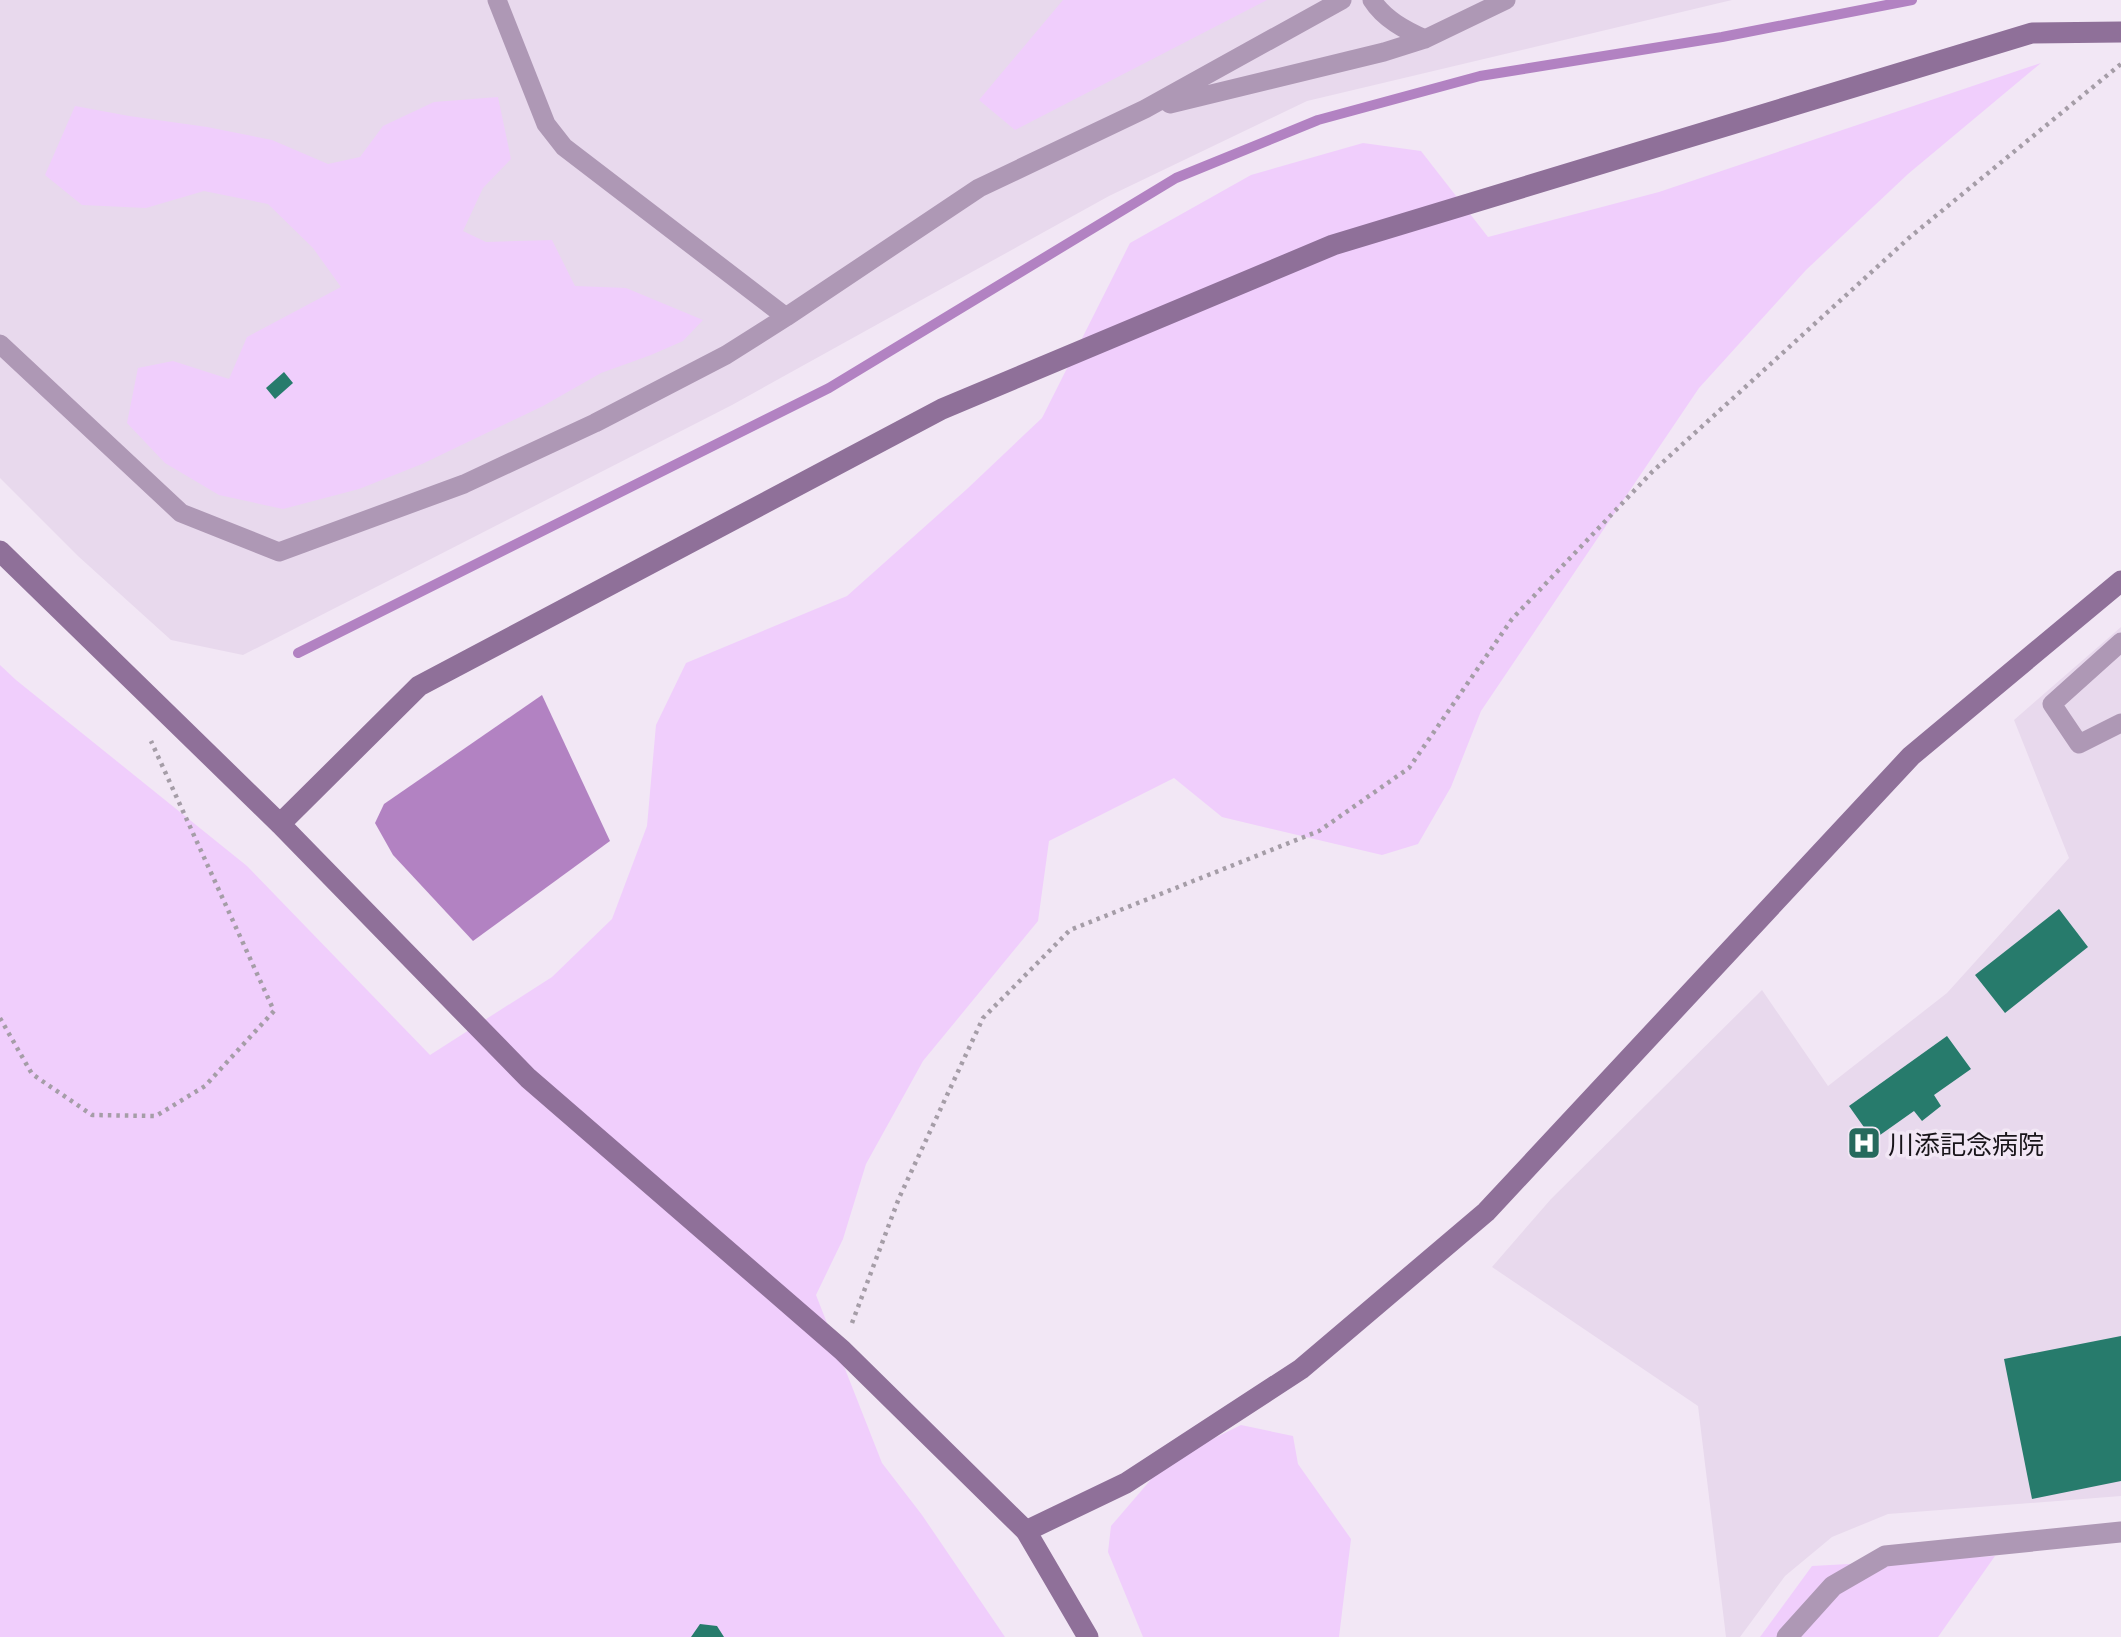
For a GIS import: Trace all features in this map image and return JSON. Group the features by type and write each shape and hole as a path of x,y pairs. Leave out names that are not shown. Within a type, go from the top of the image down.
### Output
{"street":[{"path":"280,824 419,686 955,404 1332,245 2032,33 2121,32"},
{"path":"0,551 280,824 528,1078 842,1350 1026,1531 1088,1637"},
{"path":"1026,1531 1126,1483 1301,1368 1486,1212 1911,756 2121,581"},
{"path":"1787,1637 1833,1586 1885,1556 2121,1532"}],"lane":[{"path":"497,0 546,124 564,147 786,317"},
{"path":"0,344 181,513 279,552 476,479 595,424 726,355 979,188 1145,110 1342,0"},
{"path":"1373,0 1376,6 1402,29 1424,39"},
{"path":"1145,110 1384,52 1424,39 1506,0"},
{"path":"2121,642 2052,704 2079,744 2121,723"}],"path":[{"path":"842,1350 900,1198 983,1017 1070,930 1319,831 1409,768 1512,619 1652,472 1910,237 2121,64"},
{"path":"0,1018 32,1074 92,1115 156,1116 205,1086 274,1011 151,739"}],"shaded area":[{"path":"0,0 1732,0 1307,101 1109,196 732,405 243,655 171,640 78,556 0,478"},
{"path":"1063,0 1267,0 1015,130 979,100"},
{"path":"2041,63 1908,174 1806,270 1699,388 1481,711 1451,787 1418,844 1382,855 1222,817 1174,778 1049,841 1038,921 923,1061 866,1164 843,1239 816,1295 882,1463 922,1515 1005,1637 0,1637 0,665 247,866 430,1055 552,977 612,919 647,826 656,725 686,663 847,596 967,489 1042,418 1130,243 1251,175 1363,143 1421,151 1488,237 1659,192"},
{"path":"498,97 511,159 483,188 463,231 486,242 552,240 575,286 626,288 703,320 683,341 601,373 543,406 422,464 359,489 283,509 219,495 165,463 127,423 138,368 173,361 229,379 247,337 341,287 313,248 268,204 204,191 146,208 82,205 45,175 75,106 272,140 328,164 360,157 383,126 434,102"},
{"name":"川添記念病院","path":"2121,627 2121,1496 1888,1514 1832,1537 1785,1576 1740,1637 1726,1637 1698,1406 1492,1267 1551,1199 1762,990 1828,1086 1947,993 2069,858 2014,720"},
{"path":"542,695 610,841 473,941 393,855 375,823 384,804"},
{"path":"1241,1425 1293,1436 1298,1464 1351,1539 1339,1637 1143,1637 1108,1552 1111,1526 1166,1462"},
{"path":"1995,1556 1938,1637 1760,1637 1812,1566"}],"building":[{"path":"284,372 293,383 275,399 266,388"},
{"path":"2059,909 2088,947 2005,1013 1975,975"},
{"path":"1947,1036 1971,1069 1934,1095 1941,1106 1922,1121 1914,1111 1873,1140 1849,1106"},
{"path":"2121,1336 2121,1481 2032,1499 2004,1359"},
{"path":"700,1624 717,1626 724,1637 691,1637"}],"waterway":[{"path":"298,653 829,388 1176,178 1318,120 1480,76 1722,37 1912,0"}],"place":[{"name":"川添記念病院","path":"1864,1143"}]}
